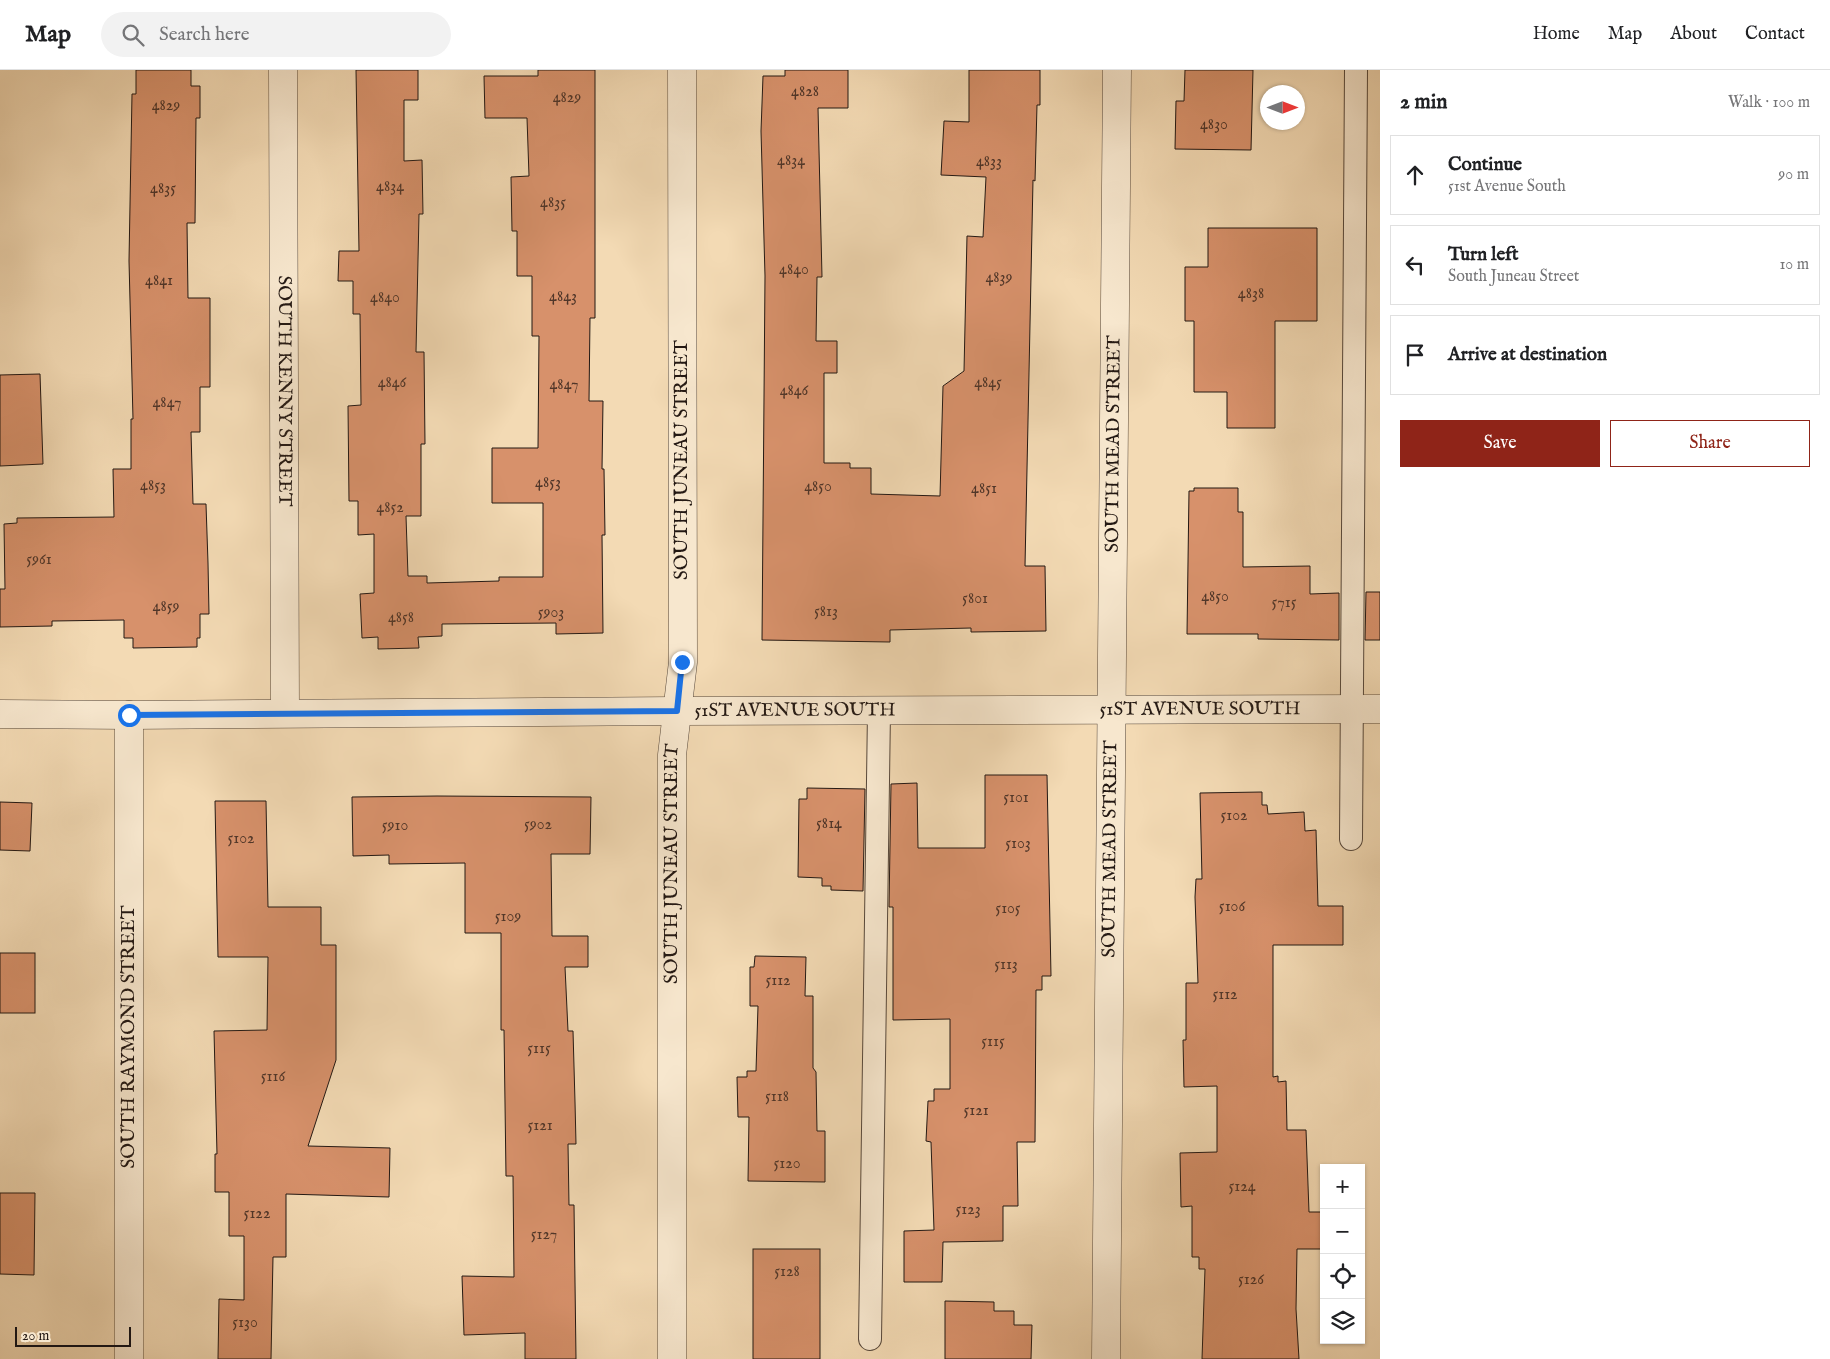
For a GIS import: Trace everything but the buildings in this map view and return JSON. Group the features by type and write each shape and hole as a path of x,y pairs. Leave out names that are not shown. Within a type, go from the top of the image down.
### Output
{"street":[{"name":"SOUTH KENNY STREET","path":"283,70 285,713"},
{"name":"SOUTH JUNEAU STREET","path":"672,1359 672,755 682,662 682,70"},
{"name":"SOUTH MEAD STREET","path":"1106,1359 1117,70"},
{"name":"51ST AVENUE SOUTH","path":"0,714 1380,709"},
{"name":"SOUTH RAYMOND STREET","path":"129,715 129,1359"}],"lane":[{"path":"1351,839 1356,70"},
{"path":"870,1339 879,711"}],"route":[{"path":"129,715 677,711 682,662"}]}
